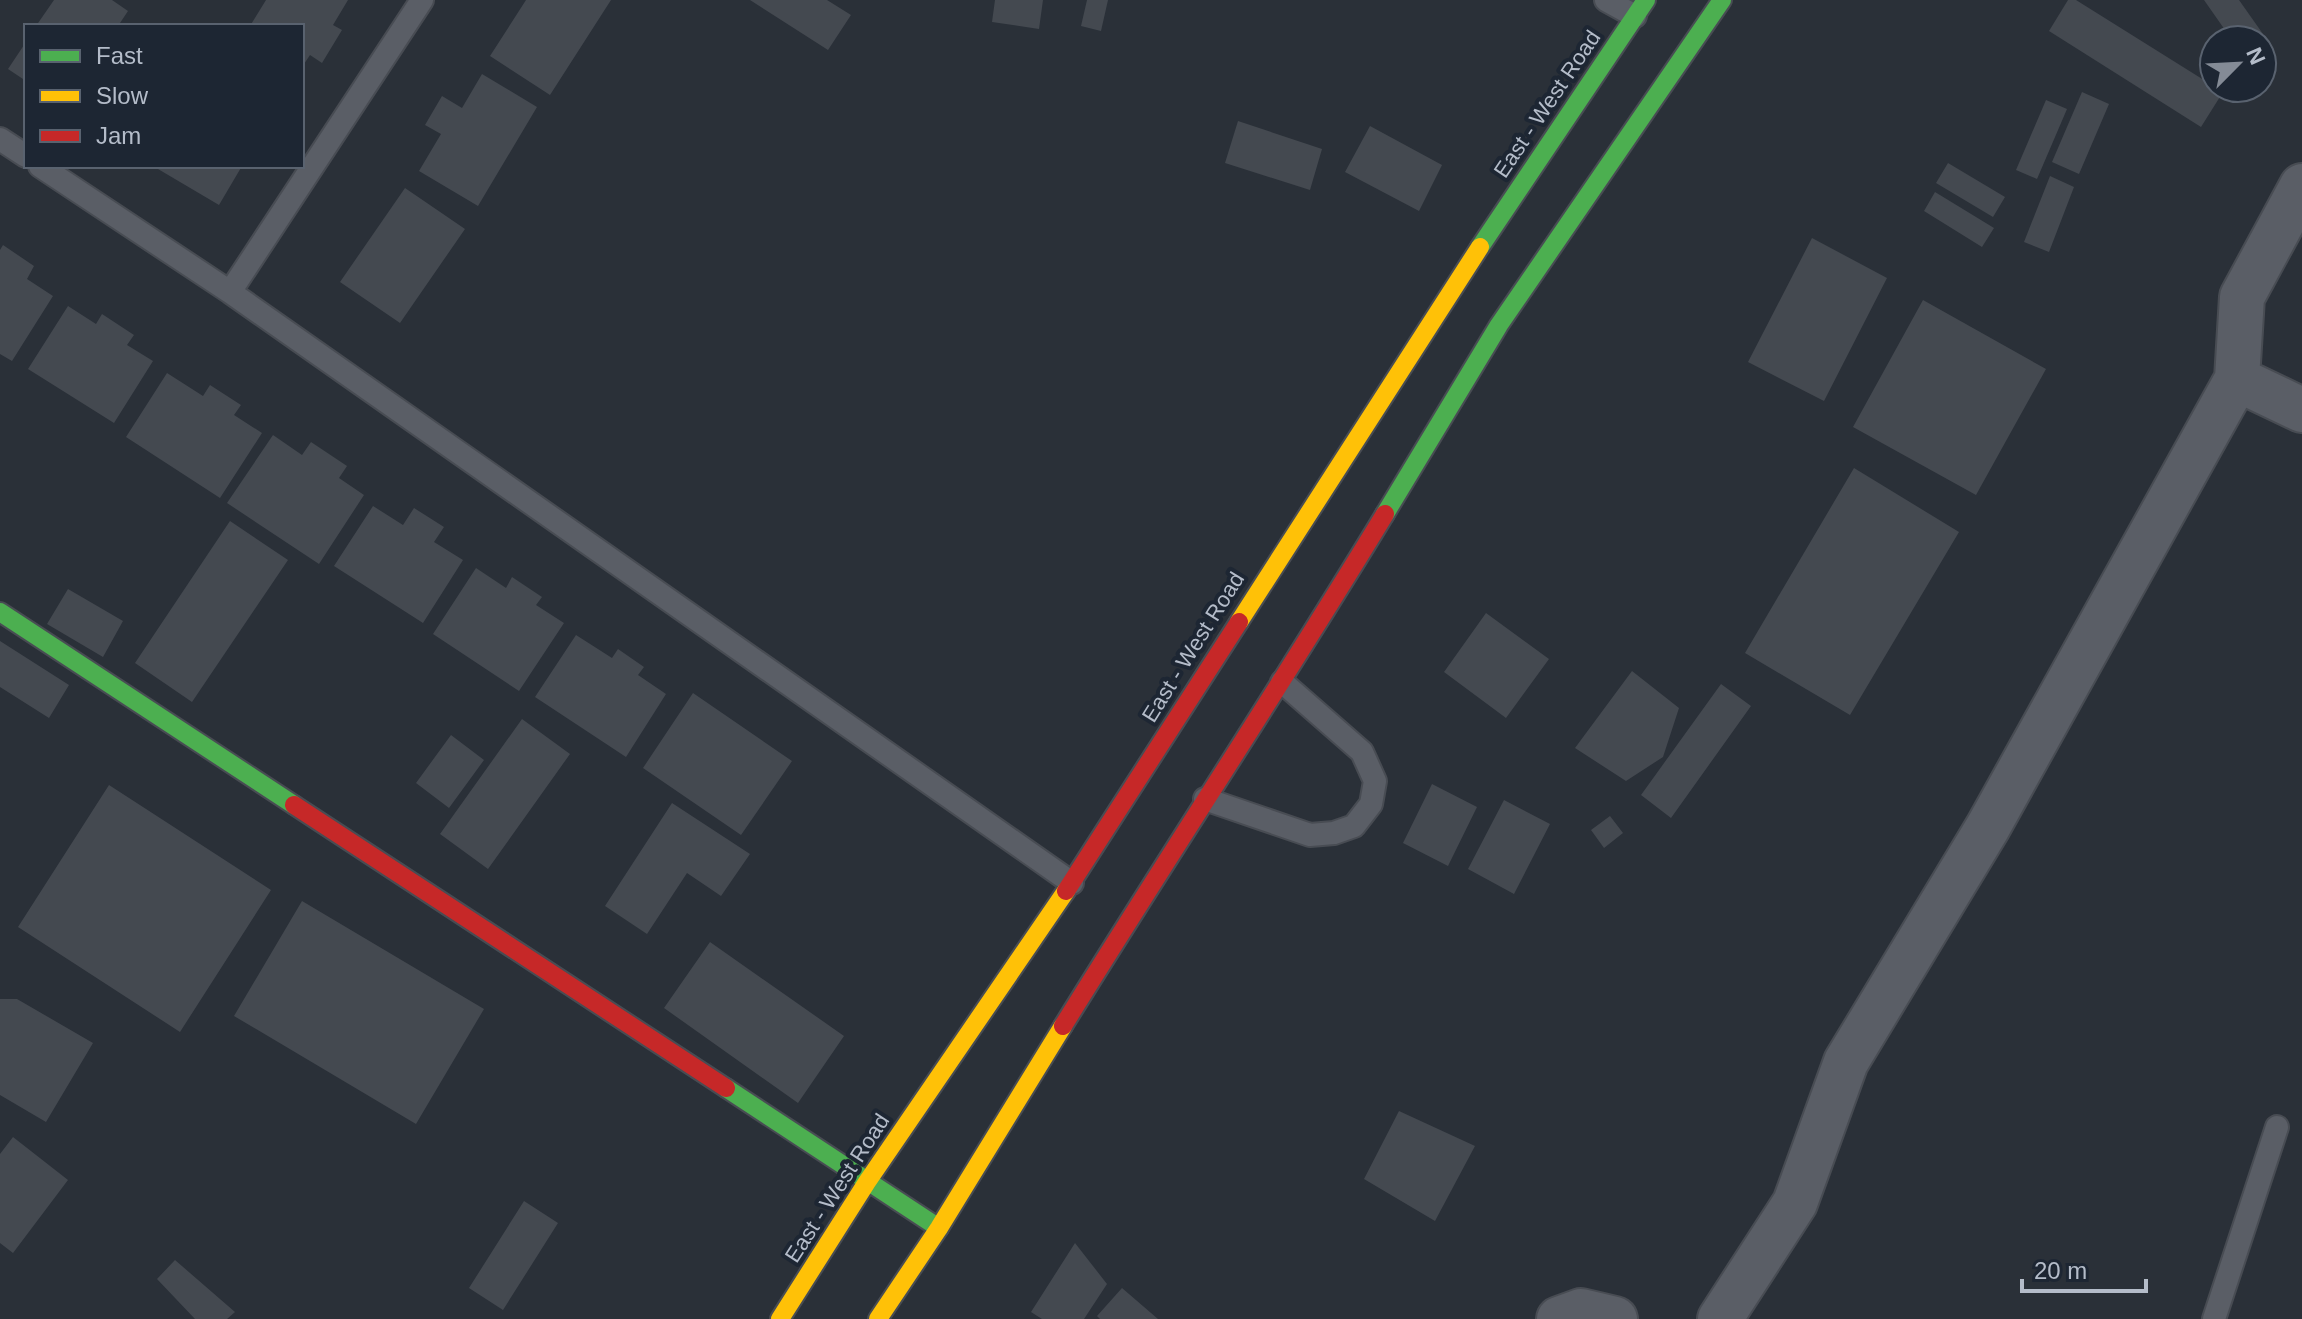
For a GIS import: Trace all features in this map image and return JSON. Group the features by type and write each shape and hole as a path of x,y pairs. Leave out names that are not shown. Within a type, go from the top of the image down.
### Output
{"main road":[{"path":"878,1319 939,1228 1205,799 1282,682 1499,325 1722,0"},
{"name":"East - West Road","path":"780,1319 867,1182 1072,883 1475,256 1640,8"},
{"path":"0,612 939,1228"}],"street":[{"path":"1720,1319 1795,1203 1846,1062 1988,827 2237,379 2242,297 2302,186"},
{"path":"2237,379 2302,410"},
{"path":"1559,1319 1581,1311 1615,1319"}],"lane":[{"path":"230,292 422,0"},
{"path":"1606,0 1640,8"},
{"path":"0,139 24,155"},
{"path":"43,168 230,292 1072,883"},
{"path":"1205,799 1310,835 1334,833 1354,826 1371,804 1375,781 1362,752 1282,682"},
{"path":"2214,1319 2277,1127"}],"building":[{"path":"54,0 112,0 128,11 119,24 37,24"},
{"path":"266,0 348,0 333,25 342,30 322,63 310,55 304,64 304,24 251,24"},
{"path":"526,0 611,0 550,95 490,56"},
{"path":"750,0 827,0 851,15 828,50"},
{"path":"995,0 1043,0 1039,29 992,22"},
{"path":"1087,0 1108,0 1101,31 1081,26"},
{"path":"2068,0 2076,0 2198,76 2198,104 2215,104 2201,127 2049,31"},
{"path":"2204,0 2239,0 2256,24 2221,24"},
{"path":"24,45 24,80 8,69"},
{"path":"482,74 537,107 478,206 419,171 441,134 425,125 442,96 462,108"},
{"path":"2082,92 2109,104 2079,174 2052,162"},
{"path":"2046,100 2067,109 2037,179 2016,170"},
{"path":"1238,121 1322,149 1310,190 1225,163"},
{"path":"1370,126 1442,165 1419,211 1345,172"},
{"path":"1948,163 2005,197 1993,217 1936,183"},
{"path":"159,168 241,168 219,205"},
{"path":"2050,176 2074,187 2049,252 2024,242"},
{"path":"405,188 465,229 400,323 340,282"},
{"path":"1935,192 1994,228 1982,247 1924,211"},
{"path":"1812,238 1887,278 1824,401 1748,362"},
{"path":"3,245 34,266 27,279 53,296 12,361 0,354 0,250"},
{"path":"1923,300 2046,369 1976,495 1853,427"},
{"path":"68,306 96,324 102,314 134,335 127,345 153,361 114,423 28,369"},
{"path":"167,373 203,396 210,385 241,405 234,415 262,433 220,498 126,437"},
{"path":"273,435 302,455 311,442 347,466 339,478 364,495 319,564 227,503"},
{"path":"1854,468 1959,532 1850,715 1745,653"},
{"path":"373,506 403,525 414,508 444,527 434,542 463,560 423,623 334,566"},
{"path":"230,521 288,560 192,702 135,663"},
{"path":"476,568 506,588 512,577 542,597 536,605 564,623 519,691 433,634"},
{"path":"68,589 123,621 103,657 47,624"},
{"path":"1486,613 1549,659 1506,718 1444,672"},
{"path":"576,635 612,658 618,649 644,667 638,675 666,694 626,757 535,697"},
{"path":"0,641 69,685 49,718 0,687"},
{"path":"1632,671 1679,708 1663,757 1626,781 1575,748"},
{"path":"1721,684 1751,706 1671,818 1641,795"},
{"path":"693,693 792,761 741,835 643,768"},
{"path":"522,719 570,754 488,869 440,834"},
{"path":"451,735 484,760 449,808 416,783"},
{"path":"1432,784 1477,807 1448,866 1403,843"},
{"path":"109,785 271,890 180,1032 18,927"},
{"path":"1504,800 1550,824 1514,894 1468,869"},
{"path":"672,803 750,854 721,896 687,873 647,934 605,906"},
{"path":"1610,816 1623,833 1604,848 1591,830"},
{"path":"302,901 484,1009 416,1124 234,1016"},
{"path":"710,942 844,1036 798,1103 664,1008"},
{"path":"0,999 17,999 93,1043 46,1122 0,1095"},
{"path":"1399,1111 1475,1146 1435,1221 1364,1179"},
{"path":"13,1137 68,1180 13,1253 0,1243 0,1154"},
{"path":"524,1201 558,1223 503,1310 469,1288"},
{"path":"1075,1243 1107,1284 1084,1319 1042,1319 1031,1312"},
{"path":"175,1260 235,1312 227,1319 195,1319 157,1279"},
{"path":"1122,1288 1158,1319 1100,1319 1097,1316"}],"traffic: fast":[{"path":"1480,247 1646,0"},
{"path":"1385,514 1499,325 1722,0"},
{"path":"0,612 294,805"},
{"path":"726,1088 939,1228"}],"traffic: slow":[{"path":"1239,622 1480,247"},
{"path":"780,1319 867,1182 1066,891"},
{"path":"878,1319 939,1228 1063,1026"}],"traffic: jam":[{"path":"1063,1026 1385,514"},
{"path":"1066,891 1239,622"},
{"path":"294,805 726,1088"}]}
